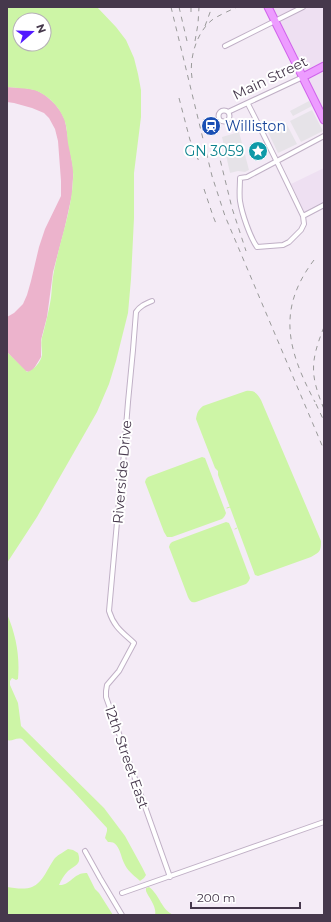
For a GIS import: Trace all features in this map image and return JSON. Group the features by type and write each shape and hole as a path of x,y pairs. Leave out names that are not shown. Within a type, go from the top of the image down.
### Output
{"main road":[{"path":"268,7 324,120"},
{"name":"Main Street","path":"302,77 324,66"}],"street":[{"path":"225,46 303,7"},
{"name":"Main Street","path":"228,112 248,104 302,77"},
{"path":"248,104 276,161 303,216 304,224 301,230 289,242 283,245 257,247 253,241 240,201 240,178 247,177 276,161 324,136"},
{"path":"303,216 324,205"},
{"name":"Riverside Drive","path":"134,643 116,626 109,611 136,312 139,308 152,301"},
{"name":"12th Street East","path":"134,643 119,671 107,685 106,697 170,877"},
{"path":"122,893 324,822"},
{"path":"85,851 122,915"}],"shaded area":[{"path":"7,7 97,7 126,40 134,58 141,90 141,117 134,173 134,218 128,313 116,361 109,384 97,412 37,517 7,563 7,352 27,372 34,368 41,358 41,344 51,298 56,259 68,214 73,174 66,125 62,114 56,105 43,94 24,88 7,87"},
{"path":"272,7 324,7 324,111"},
{"path":"7,87 36,90 45,95 55,104 65,120 73,167 72,195 53,272 47,317 41,340 41,357 33,370 29,372 25,371 7,352 7,317 14,313 23,304 27,295 45,229 61,196 58,141 55,129 49,118 44,113 32,108 7,102"},
{"path":"309,101 312,106 293,116 290,111"},
{"path":"312,110 323,131 301,142 290,121"},
{"path":"286,123 297,144 278,153 268,132"},
{"path":"239,132 249,170 245,172 238,171 230,173 222,137"},
{"path":"324,168 324,203 305,213 291,184"},
{"path":"246,391 255,392 261,400 321,541 319,551 311,557 258,576 255,575 218,475 218,471 215,468 196,419 198,412 203,406"},
{"path":"202,457 205,458 226,514 222,519 172,537 167,537 145,482 146,479"},
{"path":"226,522 229,523 232,530 250,579 246,584 196,602 192,602 188,597 169,547 170,544"},
{"path":"7,614 13,630 18,654 18,679 16,680 12,678 10,685 18,703 21,726 104,808 125,836 146,875 140,881 127,868 116,845 113,842 108,842 105,838 107,828 73,791 22,739 7,740"},
{"path":"68,849 78,853 79,860 77,864 65,874 59,885 63,885 83,873 87,873 95,889 113,915 7,915 7,887 26,888 36,885 55,858"},
{"path":"149,887 156,894 166,910 174,915 155,915 154,906 146,891 146,888"}],"railway":[{"path":"171,7 212,176 225,216 324,450"},
{"path":"179,7 187,41"},
{"path":"191,7 191,14"},
{"path":"195,41 199,7"},
{"path":"205,26 212,7"},
{"path":"192,78 191,71 195,47 206,25 212,20 237,7"},
{"path":"179,98 190,140 200,164"},
{"path":"218,151 232,208 246,251"},
{"path":"204,189 217,226"},
{"path":"314,260 302,278 294,296 290,313 290,331 298,365 315,402"},
{"path":"324,327 314,359 314,377 324,409"},
{"path":"316,404 324,421"}],"place":[{"name":"Williston","path":"211,126"},
{"name":"GN 3059","path":"258,151"}]}
